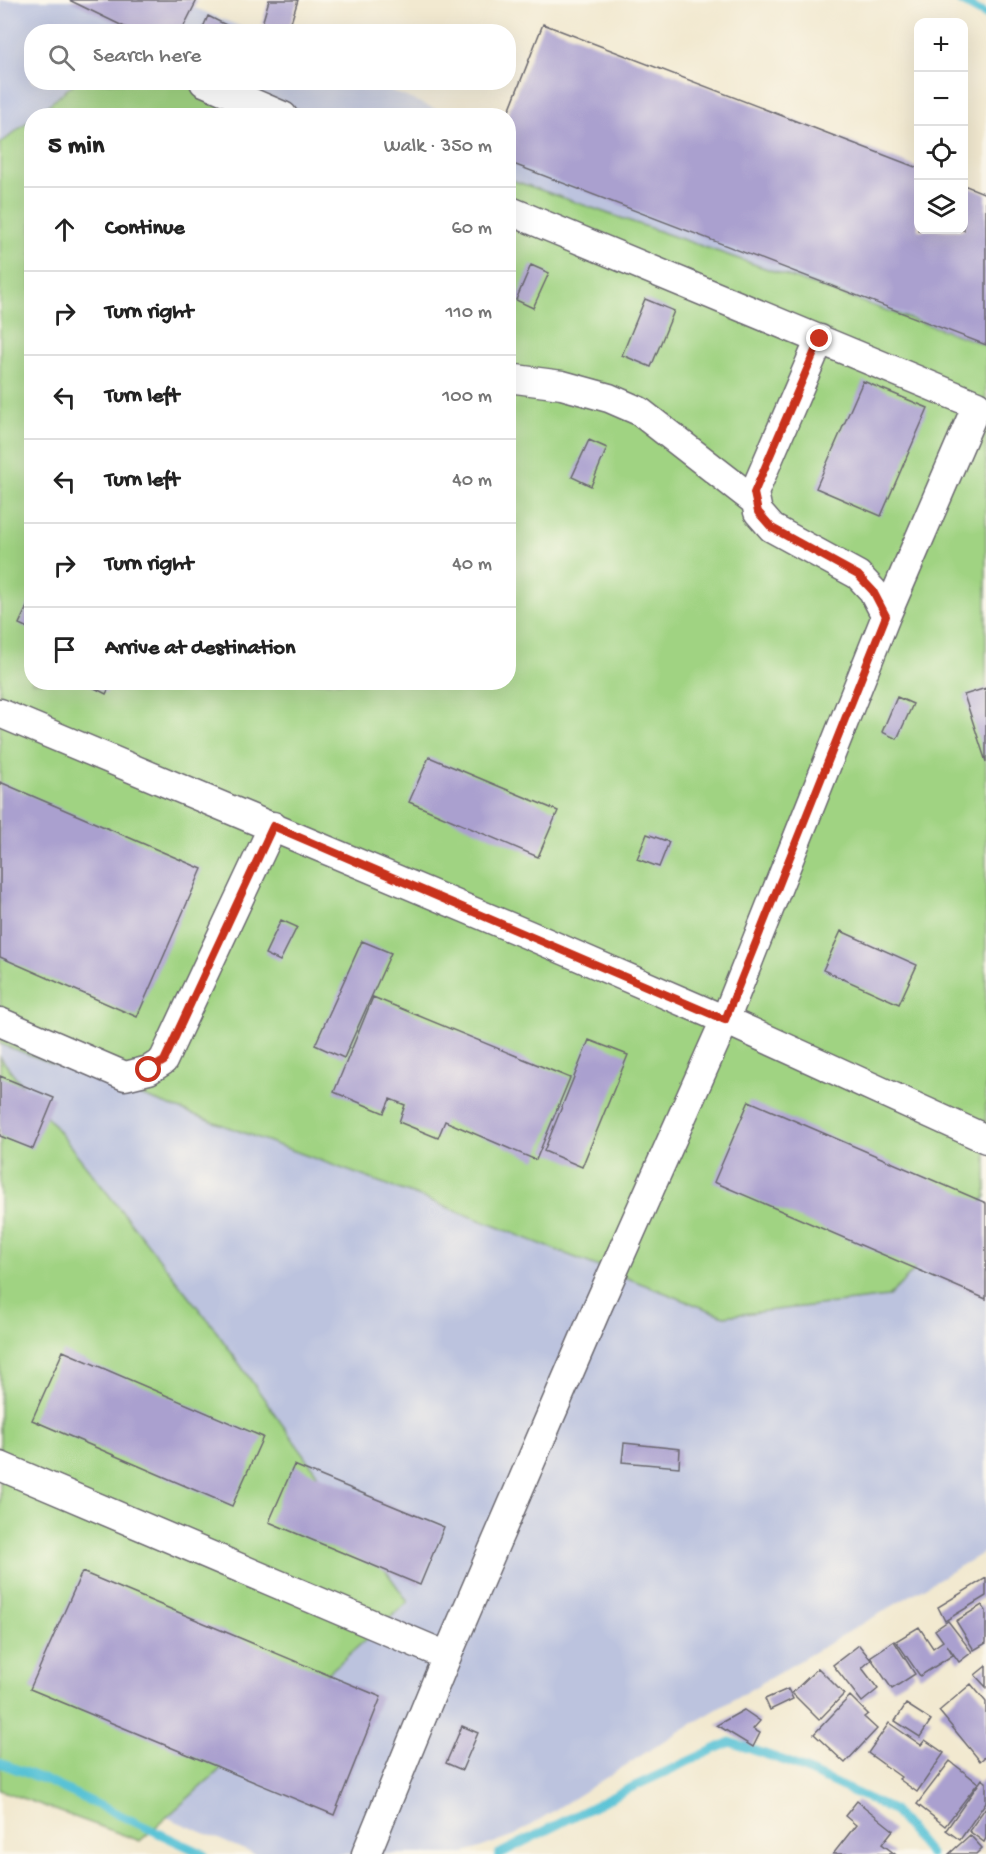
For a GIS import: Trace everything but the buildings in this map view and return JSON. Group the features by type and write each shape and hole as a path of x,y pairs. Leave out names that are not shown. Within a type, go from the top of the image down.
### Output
{"lane":[{"path":"222,90 261,108"},
{"path":"366,1854 447,1656 597,1308 725,1020 886,616 977,405 516,213"},
{"path":"820,339 754,493 758,512 772,528 858,575 873,591 886,616"},
{"path":"516,379 562,385 609,398 639,411 756,502"},
{"path":"0,713 273,826 725,1020 986,1139"},
{"path":"0,1022 125,1076 149,1070 164,1061 273,826"},
{"path":"0,1466 447,1656"}],"shaded area":[{"path":"0,0 176,0 234,24 24,24 24,90 389,90 433,108 24,108 24,690 516,690 516,143 986,341 986,1551 685,1728 515,1835 463,1854 254,1854 0,1747"}],"green space":[{"path":"66,90 226,90 292,108 45,108"},
{"path":"24,125 24,690 516,690 516,181 986,345 986,1197 888,1297 724,1316 426,1199 0,1044 0,144"},
{"path":"0,1057 214,1328 408,1602 140,1841 0,1790"}],"waterway":[{"path":"959,0 986,15"},
{"path":"499,1854 624,1791 730,1742 788,1762 893,1810 930,1854"},
{"path":"0,1763 45,1780 203,1854"}],"route":[{"path":"149,1070 164,1061 273,826 725,1020 886,616 873,591 858,575 772,528 758,512 754,493 820,339"}]}
